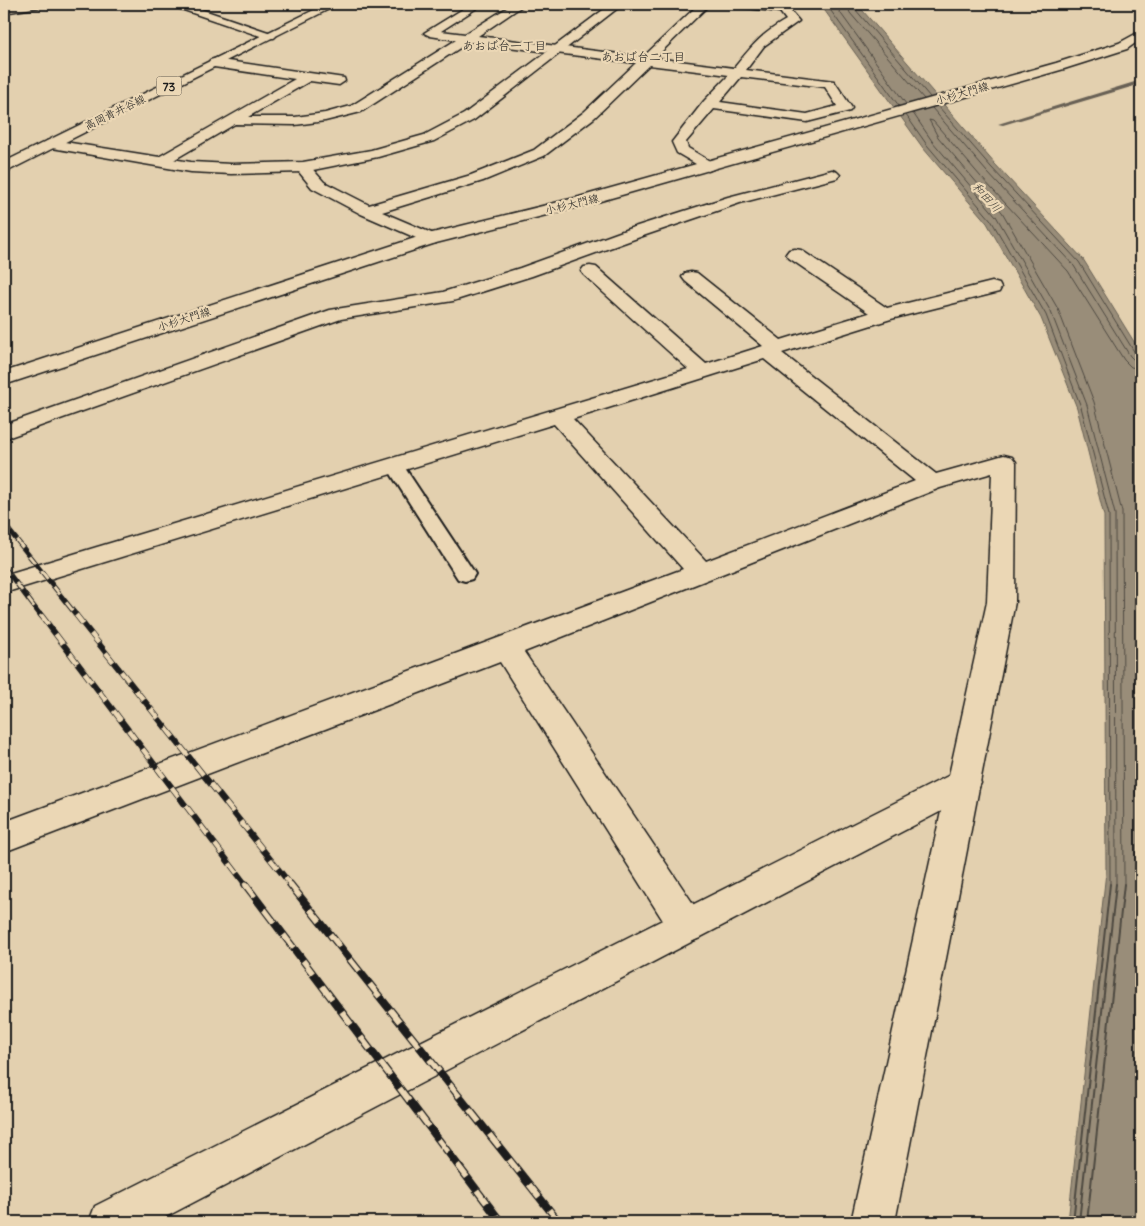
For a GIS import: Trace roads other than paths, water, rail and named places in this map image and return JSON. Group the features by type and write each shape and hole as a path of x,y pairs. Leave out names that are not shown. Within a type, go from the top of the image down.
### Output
{"street":[{"path":"4,10 39,4"},
{"path":"176,4 270,36"},
{"name":"高岡青井谷線","path":"4,168 334,4"},
{"path":"478,4 430,33 828,84 845,108 807,118 709,104"},
{"path":"233,120 296,122 331,117 356,109 520,4"},
{"path":"52,144 192,167 231,170 303,167 373,154 428,138 469,117 618,4"},
{"path":"367,211 477,178 539,153 589,115 644,60 705,4"},
{"path":"708,166 682,150 679,142 760,43 775,30 792,21 783,9 739,4"},
{"name":"小杉大門線","path":"4,379 430,239 584,201 877,118 1123,46 1141,34"},
{"path":"214,63 339,81"},
{"path":"160,162 308,76"},
{"path":"303,167 318,186 367,211 430,239"},
{"path":"4,432 337,314 446,297 526,272 634,233 734,200 832,175"},
{"path":"796,254 884,315"},
{"path":"590,271 703,372"},
{"path":"691,277 773,350 932,483"},
{"path":"4,584 703,372 884,315 992,288"},
{"path":"558,416 701,572"},
{"path":"4,837 506,648 932,483 1004,462 1001,602 873,1222"},
{"path":"506,648 687,926"},
{"path":"118,1221 965,783"}],"lane":[{"path":"395,466 465,574"}],"water":[{"name":"和田川","path":"820,4 857,4 995,164 1083,259 1141,353 1141,1222 1068,1222 1106,872 1104,516 1077,408 1041,318 987,223 923,148"}],"waterway":[{"path":"1001,124 1141,82"}],"railway":[{"path":"4,524 77,616"},
{"path":"4,567 41,616"},
{"path":"41,615 246,885"},
{"path":"76,615 291,885"},
{"path":"245,884 501,1222"},
{"path":"290,884 559,1222"}],"district":[{"name":"あおば台一丁目","path":"504,45"},
{"name":"あおば台二丁目","path":"643,56"}]}
